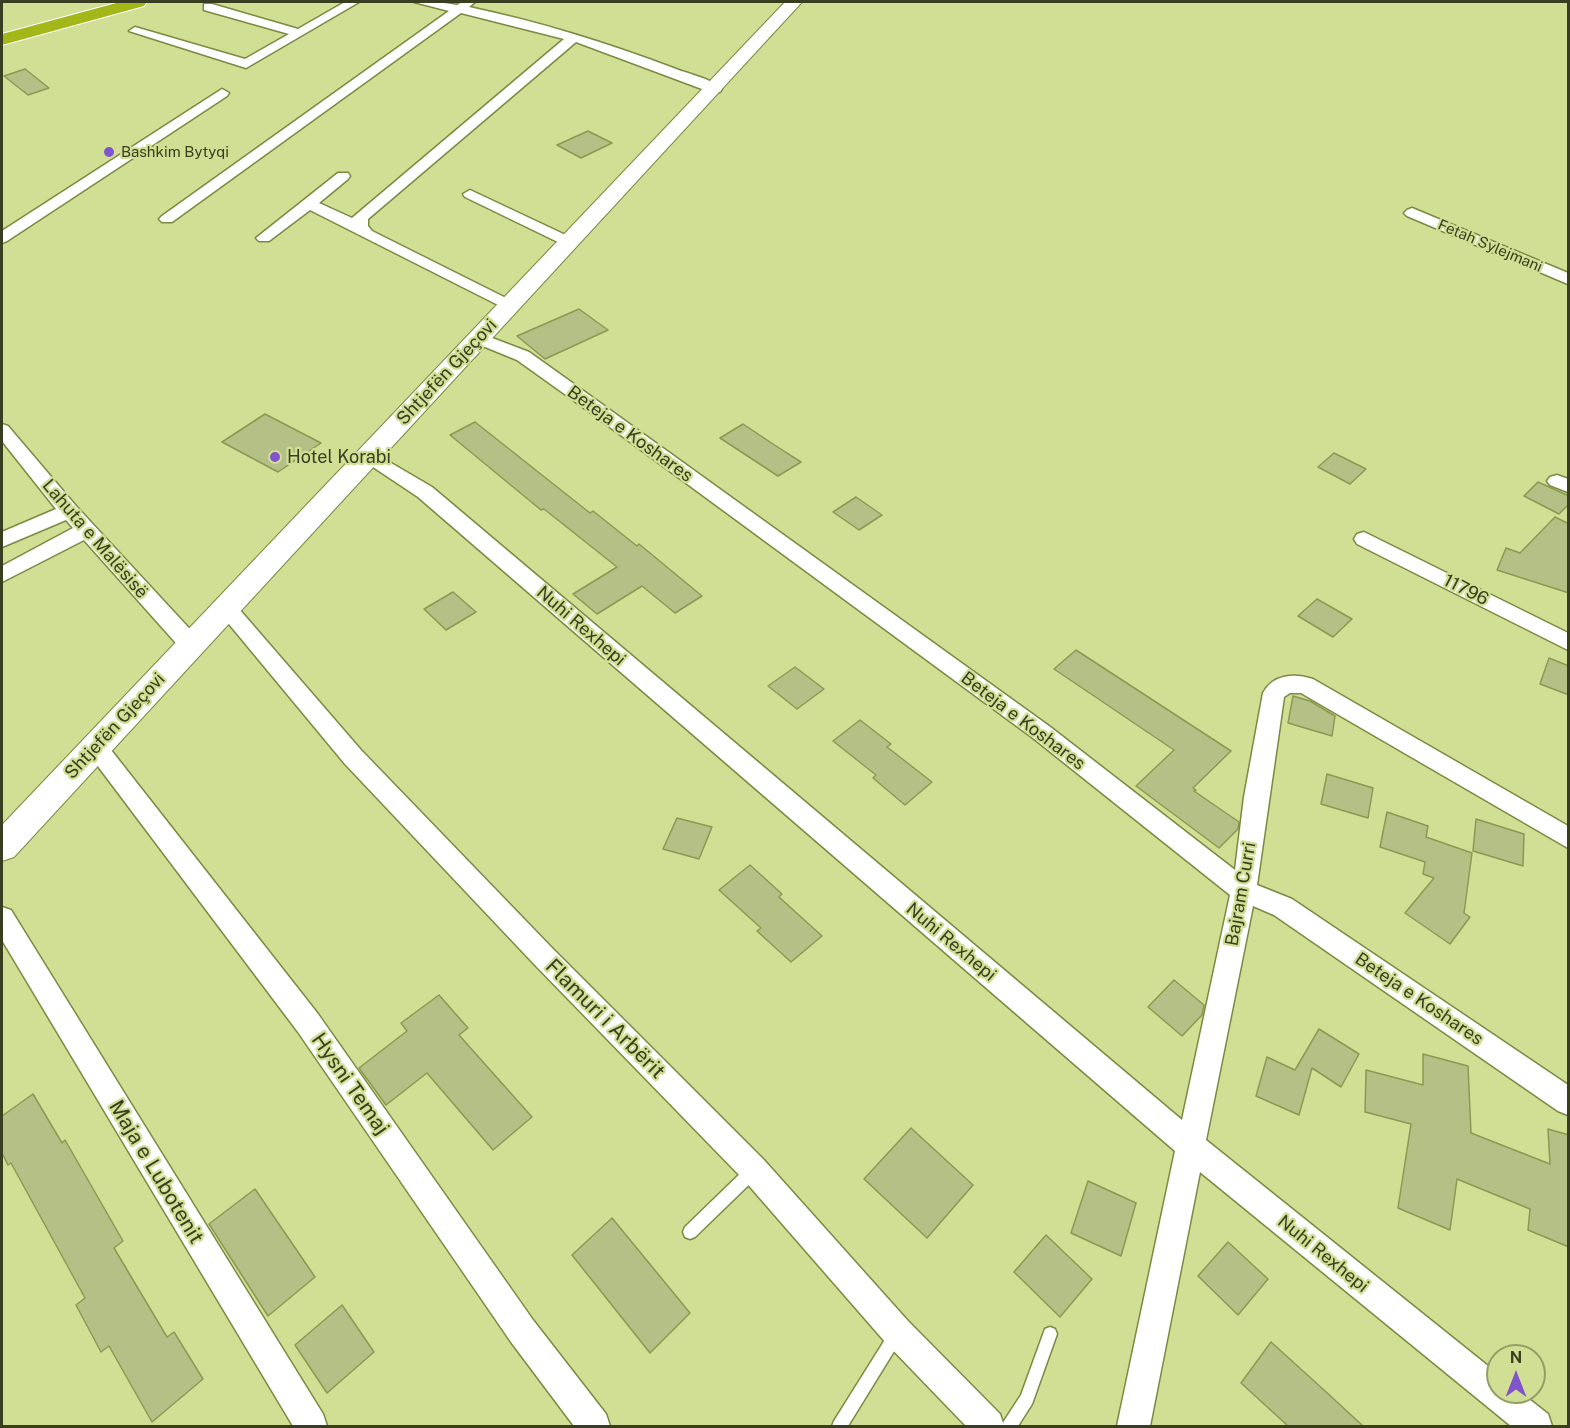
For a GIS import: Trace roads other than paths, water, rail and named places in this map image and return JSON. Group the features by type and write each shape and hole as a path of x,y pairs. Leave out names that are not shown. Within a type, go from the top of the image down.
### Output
{"highway":[{"path":"2,31 108,2"},
{"path":"2,40 138,2"}],"street":[{"path":"224,11 245,2"},
{"path":"135,31 246,64 353,2"},
{"path":"420,2 464,5 633,57 715,89"},
{"name":"Shtjefën Gjeçovi","path":"2,847 795,2"},
{"path":"167,219 464,5"},
{"path":"208,7 299,33"},
{"path":"360,227 360,218 370,208 573,38"},
{"path":"2,238 222,93"},
{"path":"264,238 343,176"},
{"path":"470,194 569,242"},
{"path":"309,204 360,227 381,242 510,306"},
{"name":"Fetah Sylejmani","path":"1412,213 1569,279"},
{"name":"Beteja e Koshares","path":"478,338 523,356 570,389 1041,732 1243,891 1283,907 1569,1101"},
{"name":"Lahuta e Malësisë","path":"2,430 69,511 191,645"},
{"name":"Nuhi Rexhepi","path":"367,457 425,492 1191,1146 1536,1426"},
{"path":"2,540 69,511"},
{"path":"2,575 86,530"},
{"name":"11796","path":"1364,539 1569,642"},
{"name":"Flamuri i Arbërit","path":"226,607 353,757 544,957 754,1170 897,1332 988,1426"},
{"name":"Bajram Curri","path":"1133,1426 1243,891 1274,693 1286,684 1305,685 1333,699 1569,838"},
{"name":"Hysni Temaj","path":"96,747 308,1023 522,1331 594,1426"},
{"name":"Maja e Lubotenit","path":"2,918 310,1426"}],"lane":[{"path":"690,1232 754,1170"},
{"path":"840,1426 897,1332"},
{"path":"1009,1426 1027,1400 1050,1334"}],"place":[{"name":"Bashkim Bytyqi","path":"109,152"},
{"name":"Hotel Korabi","path":"275,457"}]}
